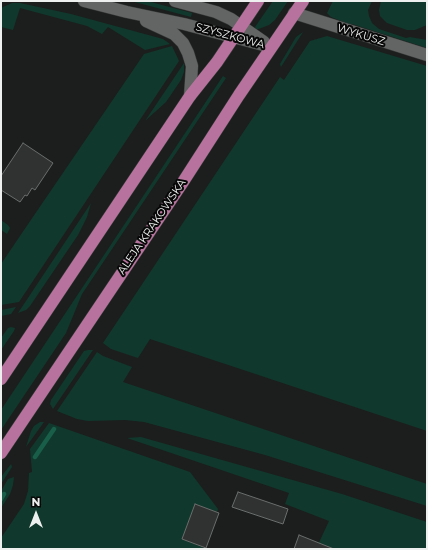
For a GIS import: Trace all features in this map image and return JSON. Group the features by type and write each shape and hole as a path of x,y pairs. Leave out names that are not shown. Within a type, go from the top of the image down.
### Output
{"main road":[{"path":"1,379 190,96 217,62 258,1"},
{"name":"ALEJA KRAKOWSKA","path":"1,453 303,1"}],"street":[{"name":"SZYSZKOWA","path":"84,1 189,25 271,47"},
{"name":"SZYSZKOWA","path":"175,1 216,12 231,19 271,47"},
{"path":"127,12 174,34 183,43 192,66 190,96"},
{"name":"WYKUSZ","path":"294,13 427,55"}],"green space":[{"path":"131,1 147,1 192,13 191,17"},
{"path":"273,1 288,1 275,20 269,25 256,30 255,27"},
{"path":"333,1 372,1 368,10 369,16 372,23 379,29 406,38 410,37 427,40 427,48 352,24 351,25 331,17 327,13"},
{"path":"381,1 427,1 427,25 415,30 407,30 387,23 380,16 379,10"},
{"path":"12,3 20,3 71,14 163,39 170,44 145,50 108,27 102,34 87,26 20,8 13,30 1,27 1,8"},
{"path":"303,32 281,67 280,64 296,37"},
{"path":"327,36 427,66 427,431 150,339 138,358 111,349 103,343 280,77 284,80 310,41"},
{"path":"172,46 179,61 19,302 1,305 1,264 144,54"},
{"path":"184,63 184,72 181,80 166,102 145,121"},
{"path":"223,76 226,78 82,294 66,333 1,430 1,410"},
{"path":"91,203 87,217 78,235 30,306 26,310 18,313"},
{"path":"1,220 10,228 7,234 1,230"},
{"path":"16,307 11,314 1,316 1,310"},
{"path":"8,328 15,328 14,331 1,350 1,338"},
{"path":"93,350 53,409 50,404 51,400 84,351"},
{"path":"97,352 103,356 132,367 123,382 427,484 427,506 265,455 144,422 125,420 88,421 77,419 57,411"},
{"path":"40,422 44,422 26,447 31,431 34,426"},
{"path":"49,423 190,472 218,509 217,512 195,504 182,539 204,549 1,549 1,538 24,504 28,491 29,473 32,472 30,449"},
{"path":"141,437 342,494 427,522 427,549 316,549 329,521 285,504 289,493 127,438"},
{"path":"11,464 12,467 1,484 1,477"},
{"path":"14,477 10,494 1,508 1,491 8,479"}],"building":[{"path":"23,143 53,163 35,190 32,188 27,196 25,195 20,202 1,190 1,176"},
{"path":"238,492 288,509 283,524 232,507"},
{"path":"195,504 219,513 206,548 182,539"},
{"path":"299,535 334,549 294,549"}],"waterway":[{"path":"35,457 54,429"},
{"path":"1,499 4,494"}]}
